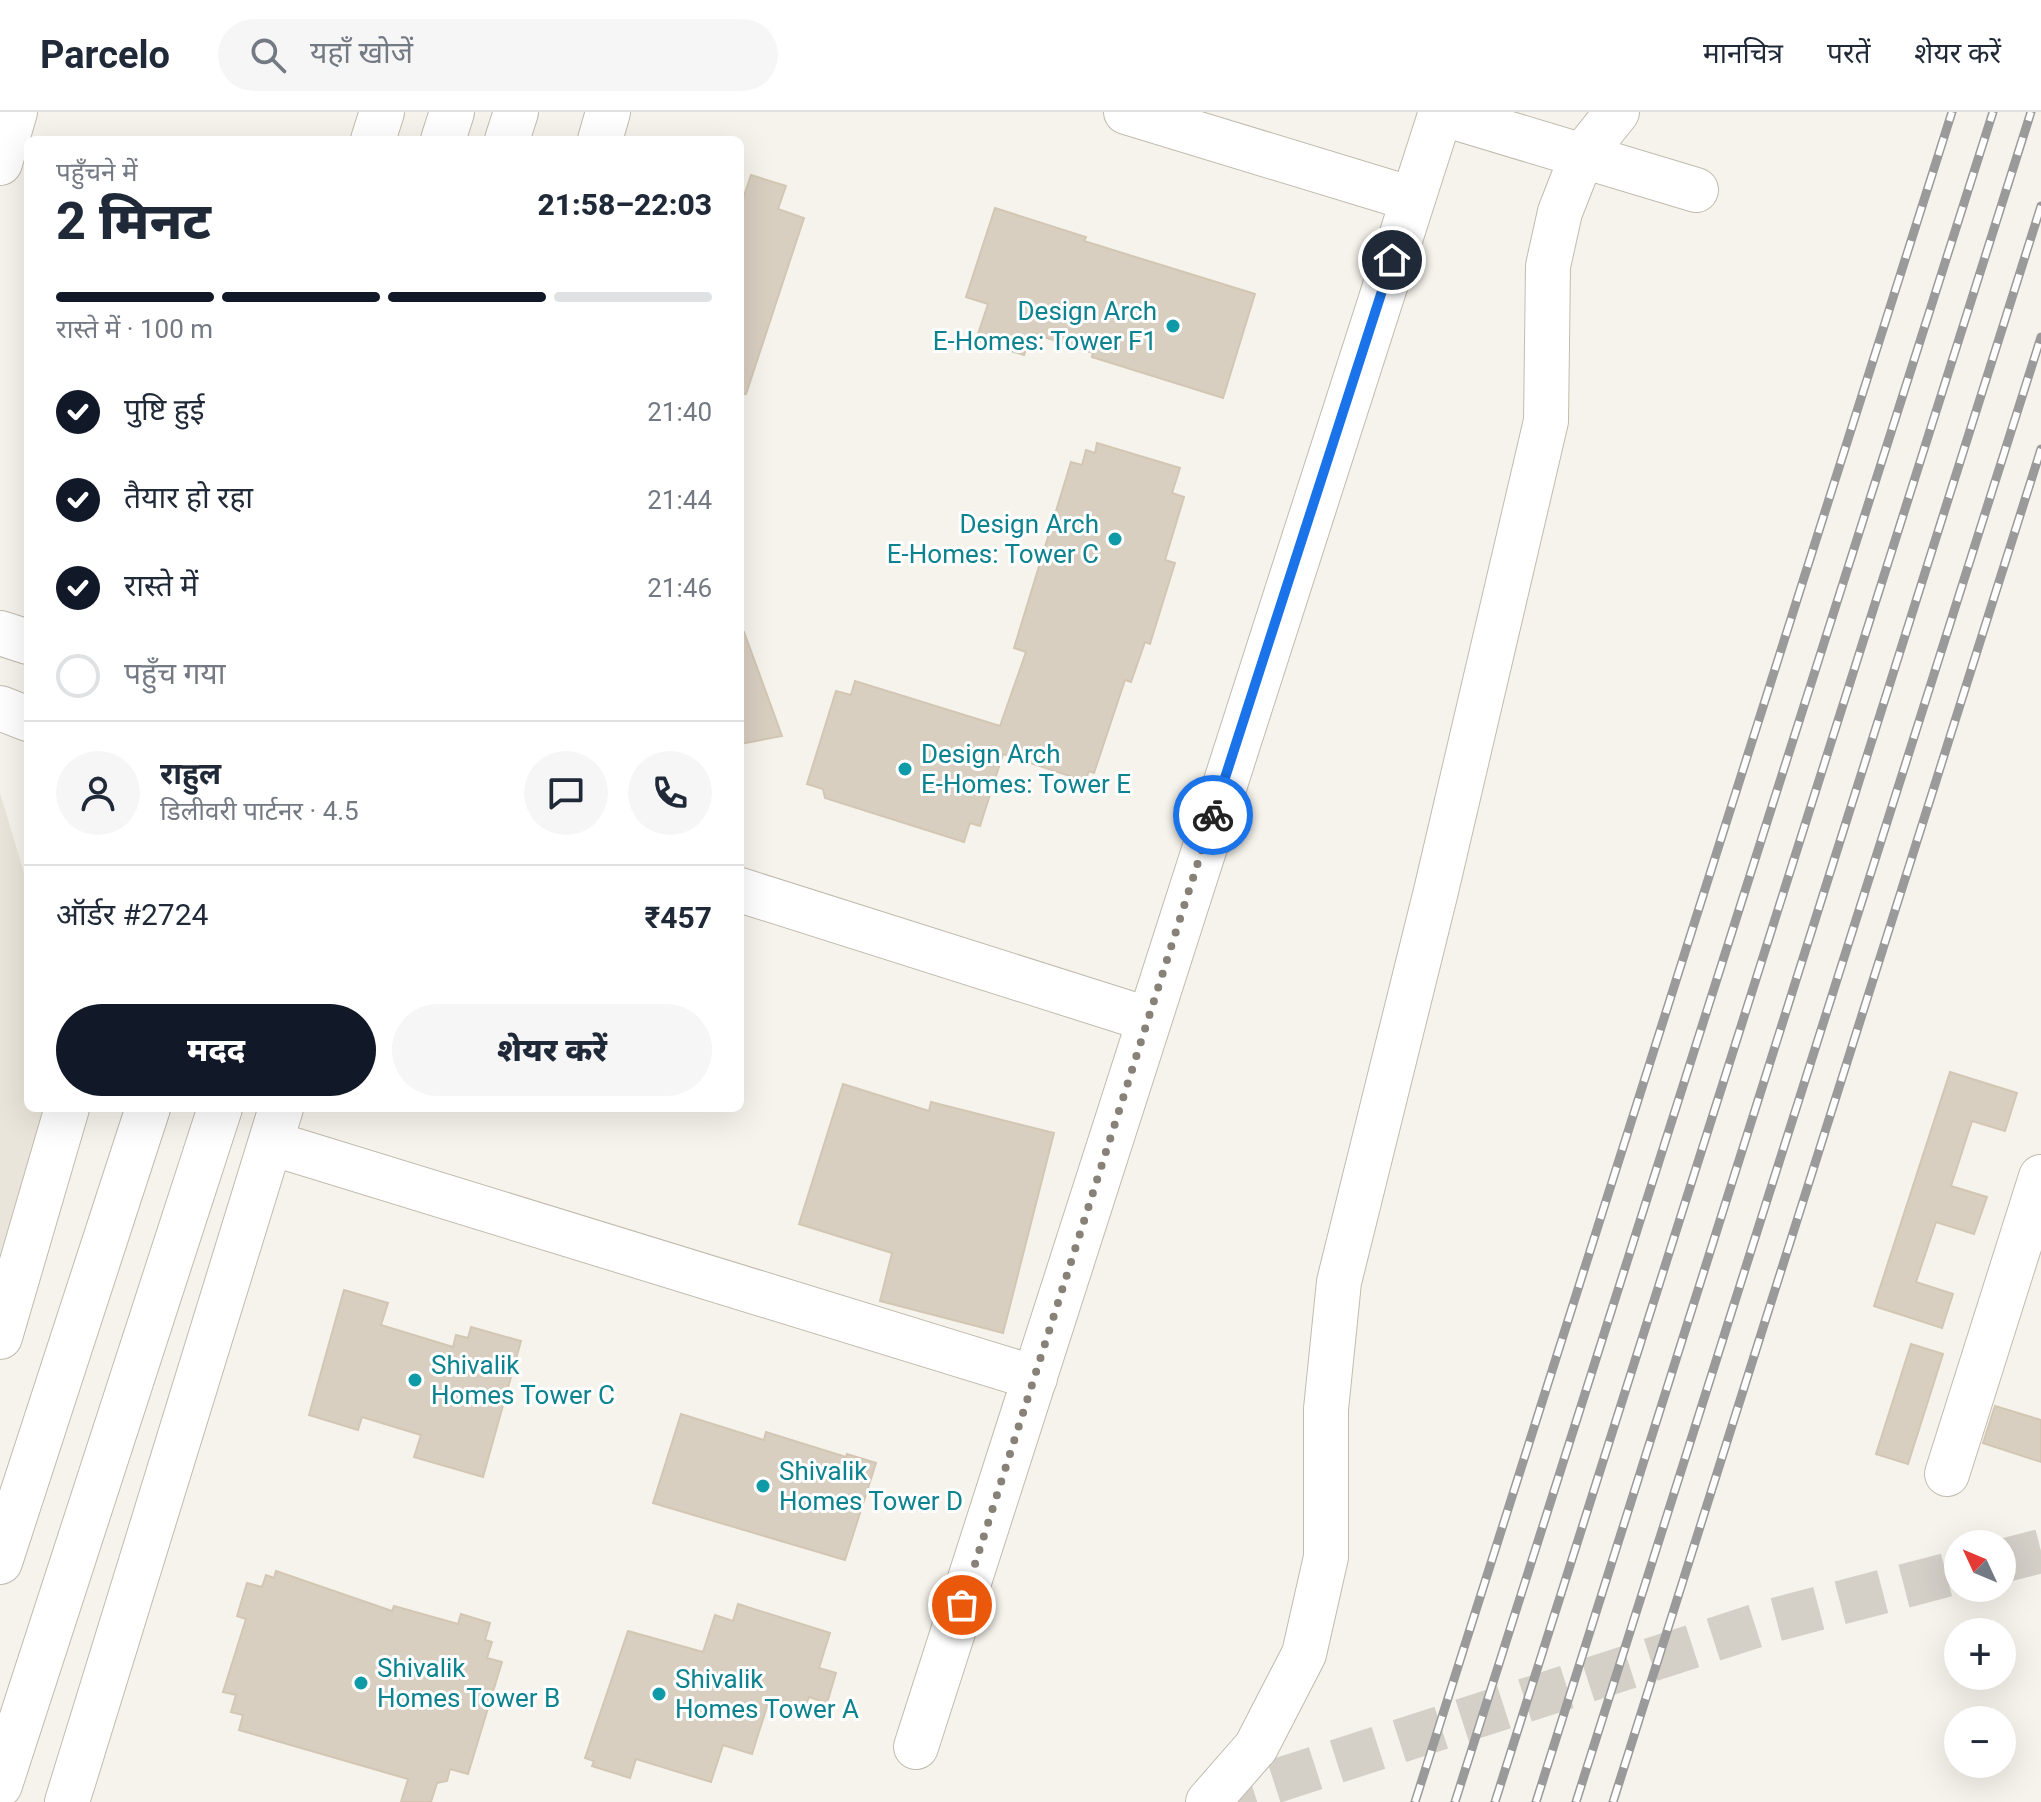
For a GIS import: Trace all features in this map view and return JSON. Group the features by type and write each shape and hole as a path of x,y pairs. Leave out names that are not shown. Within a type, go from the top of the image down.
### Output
{"street":[{"path":"0,163 15,112"},
{"path":"374,136 382,112"},
{"path":"444,136 452,112"},
{"path":"508,136 516,112"},
{"path":"601,136 608,112"},
{"path":"1126,112 1412,199"},
{"path":"916,1747 1440,112 1696,190"},
{"path":"1208,1802 1256,1747 1304,1654 1326,1557 1326,1409 1339,1282 1436,891 1546,421 1548,266 1560,212 1582,156 1617,112"},
{"path":"0,633 24,641"},
{"path":"0,708 24,717"},
{"path":"744,891 1147,1019"},
{"path":"0,1337 66,1112"},
{"path":"0,1562 10,1501 147,1112"},
{"path":"0,1785 219,1112"},
{"path":"67,1802 276,1125 1035,1378"},
{"path":"1947,1474 2041,1177"}],"shaded area":[{"path":"0,793 24,873 24,1112 44,1112 0,1253"}],"building":[{"path":"751,175 786,186 778,209 804,218 746,394 744,394 744,196"},
{"path":"995,208 1086,237 1084,241 1255,294 1223,398 1092,357 1093,353 1032,333 1024,355 976,340 988,304 966,297"},
{"path":"1097,443 1180,468 1172,493 1184,497 1165,560 1175,563 1150,644 1145,642 1131,682 1125,680 1094,773 1089,771 1085,781 1003,754 980,826 970,823 964,842 825,798 823,789 807,784 836,691 851,695 855,681 1000,726 1026,652 1014,648 1071,462 1082,465 1086,450 1095,453"},
{"path":"744,632 782,736 744,743"},
{"path":"1950,1072 2017,1093 2005,1131 1972,1121 1951,1186 1987,1197 1974,1234 1936,1222 1916,1282 1953,1294 1942,1328 1874,1306"},
{"path":"843,1084 929,1111 931,1102 1054,1133 1003,1333 880,1301 892,1253 799,1224"},
{"name":"Shivalik Homes Tower C","path":"344,1290 388,1303 381,1325 453,1347 456,1335 468,1338 471,1327 521,1341 483,1477 414,1457 421,1435 362,1417 358,1430 309,1415"},
{"path":"1911,1344 1943,1354 1908,1464 1876,1454"},
{"path":"1995,1406 2041,1420 2041,1462 1983,1443"},
{"name":"Shivalik Homes Tower D","path":"681,1414 764,1440 766,1432 876,1463 845,1560 653,1503"},
{"name":"Shivalik Homes Tower B","path":"276,1571 392,1611 394,1606 458,1624 461,1614 490,1623 485,1640 492,1642 487,1658 502,1662 468,1774 450,1769 447,1781 437,1783 431,1802 401,1802 408,1779 239,1730 243,1715 231,1712 236,1695 223,1692 246,1619 237,1616 247,1583 262,1587 266,1575 274,1578"},
{"name":"Shivalik Homes Tower A","path":"738,1604 830,1633 819,1668 836,1673 827,1703 809,1697 805,1708 770,1697 752,1754 723,1745 711,1782 636,1759 630,1778 592,1766 594,1761 585,1758 628,1631 703,1652 715,1615 733,1621"}],"tunnel":[{"path":"2016,1557 2041,1551"},
{"path":"1211,1802 1774,1620 1944,1576"}],"railway":[{"path":"1415,1802 1952,112"},
{"path":"1455,1802 1993,112"},
{"path":"1495,1802 2031,112"},
{"path":"1536,1802 2041,206"},
{"path":"1576,1802 2041,337"},
{"path":"1613,1802 2041,449"}],"way so far":[{"path":"962,1605 1213,815"}],"place":[{"name":"Design Arch E-Homes: Tower F1","path":"1173,326"},
{"name":"Design Arch E-Homes: Tower C","path":"1115,539"},
{"name":"Design Arch E-Homes: Tower E","path":"905,769"},
{"name":"Shivalik Homes Tower C","path":"415,1380"},
{"name":"Shivalik Homes Tower D","path":"763,1486"},
{"name":"Shivalik Homes Tower B","path":"361,1683"},
{"name":"Shivalik Homes Tower A","path":"659,1694"}],"route":[{"path":"1213,815 1392,260"}]}
